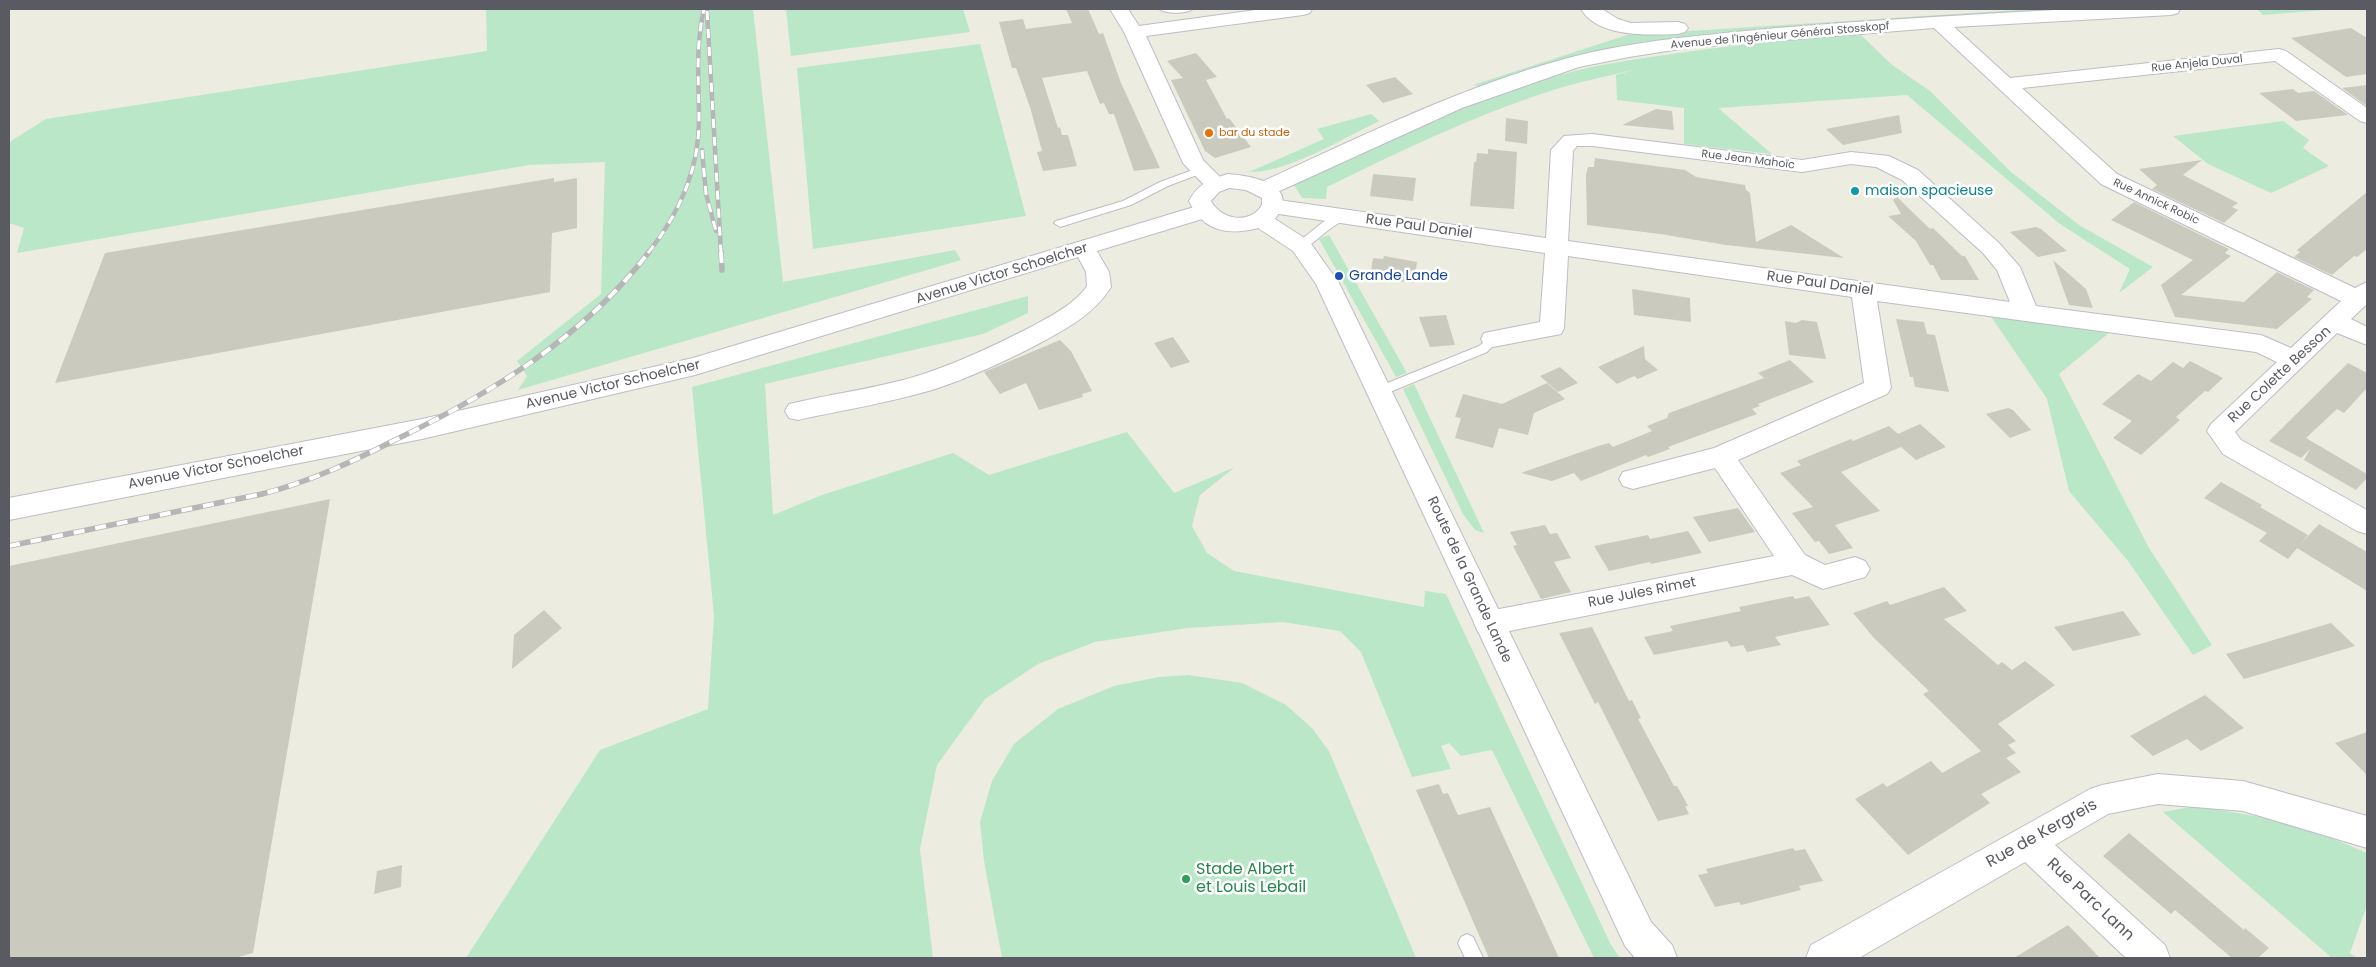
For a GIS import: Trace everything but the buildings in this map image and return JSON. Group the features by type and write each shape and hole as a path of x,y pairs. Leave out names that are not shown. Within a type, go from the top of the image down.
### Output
{"street":[{"path":"1119,9 1134,32 1194,163 1209,177 1242,181 1265,205 1245,224 1229,223 1214,219 1204,211 1200,201 1209,177"},
{"path":"1134,32 1303,9"},
{"path":"1590,9 1603,20 1633,30 1966,9"},
{"name":"Avenue de l'Ingénieur Général Stosskopf","path":"1265,205 1419,118 1490,89 1574,63 1640,50 1713,40 1939,23 2171,9"},
{"name":"Rue Annick Robic","path":"1939,23 2008,84 2109,180 2362,294"},
{"name":"Rue Anjela Duval","path":"2008,84 2279,55 2367,117"},
{"name":"Rue Jean Mahoïc","path":"1558,246 1562,150 1571,140 1592,140 1802,166 1851,158 1881,161 1910,175 1991,248 2008,267 2026,312"},
{"name":"Rue Paul Daniel","path":"1265,205 1863,290 2262,344 2294,360"},
{"name":"Route de la Grande Lande","path":"1265,205 1301,246 1327,283 1638,934 1659,958"},
{"name":"Avenue Victor Schoelcher","path":"9,509 422,429 696,366 1204,211"},
{"path":"1493,339 1552,328 1558,246"},
{"path":"798,411 925,382 995,355 1056,324 1093,296 1099,288 1100,278 1084,249"},
{"path":"1633,479 1721,456 1878,388 1863,290"},
{"path":"2362,294 2336,322 2367,337"},
{"name":"Rue Colette Besson","path":"2336,322 2220,431 2232,447 2367,523"},
{"path":"1721,456 1795,563 1822,577 1855,569"},
{"name":"Rue Jules Rimet","path":"1489,623 1795,563"},
{"name":"Rue de Kergreis","path":"1824,958 2102,800 2158,789 2243,796 2367,832"},
{"name":"Rue Parc Lann","path":"2027,842 2152,958"}],"lane":[{"path":"1164,9 1188,9"},
{"path":"1060,223 1127,202 1164,184 1209,177"},
{"path":"1301,246 1327,225 1343,216"},
{"path":"1380,391 1482,350 1493,339"}],"green space":[{"path":"486,9 753,9 783,282 955,250 961,260 518,390 527,376 517,361 601,294 605,162 529,165 17,253 24,228 9,223 9,146 11,141 46,119 487,51"},
{"path":"786,9 963,9 970,32 791,56"},
{"path":"2034,9 2092,9 1748,31 1649,44 1567,58 1479,86 1473,85 1627,35"},
{"path":"2257,9 2335,9 2263,15"},
{"path":"1861,35 1891,64 1930,91 2011,172 2079,225 2153,267 2119,293 2130,269 2060,224 1907,95 1718,108 1772,154 1684,144 1684,108 1617,100 1616,75 1633,70 1555,89 1461,124 1327,187 1326,199 1302,198 1294,185 1392,139 1458,111 1573,71 1714,48 1787,40"},
{"path":"980,44 1026,216 813,249 797,68"},
{"path":"1371,114 1379,121 1315,153 1280,167 1249,172 1324,139 1317,129"},
{"path":"2283,121 2309,140 2303,148 2329,166 2271,193 2208,164 2173,136"},
{"path":"1329,235 1407,373 1396,377 1319,239"},
{"path":"1028,296 1028,313 983,334 765,384 773,515 822,495 953,453 989,475 1127,432 1174,493 1235,467 1200,495 1192,526 1207,553 1234,571 1424,607 1425,591 1446,594 1611,945 1620,958 1594,958 1492,750 1461,756 1449,743 1441,746 1451,769 1412,777 1361,652 1340,631 1283,622 1188,628 1095,642 1038,664 985,699 937,765 920,849 933,958 466,958 600,750 708,709 714,616 692,387"},
{"path":"1990,315 2109,333 2059,374 2149,548 2212,645 2193,655 2128,561 2069,491 2047,399"},
{"path":"1414,384 1484,533 1475,530 1463,514 1403,389"},
{"name":"Stade Albert et Louis Lebail","path":"1188,675 1242,683 1286,705 1312,728 1329,751 1416,958 1002,958 984,861 980,822 992,781 1014,744 1058,709 1114,686 1159,677"},
{"path":"2196,806 2296,823 2367,853 2367,905 2350,953 2357,958 2332,958 2163,812"}],"railway":[{"path":"648,253 678,207 691,174 698,138 698,51 704,9"},
{"path":"707,11 721,253"},
{"path":"702,150 706,194 716,231"},
{"path":"9,546 262,494 297,484 346,464 466,403 533,361 595,311 623,283 649,252"},
{"path":"721,252 722,270"}],"place":[{"name":"bar du stade","path":"1209,133"},
{"name":"maison spacieuse","path":"1855,191"},
{"name":"Grande Lande","path":"1339,276"},
{"name":"Stade Albert et Louis Lebail","path":"1186,879"}]}
